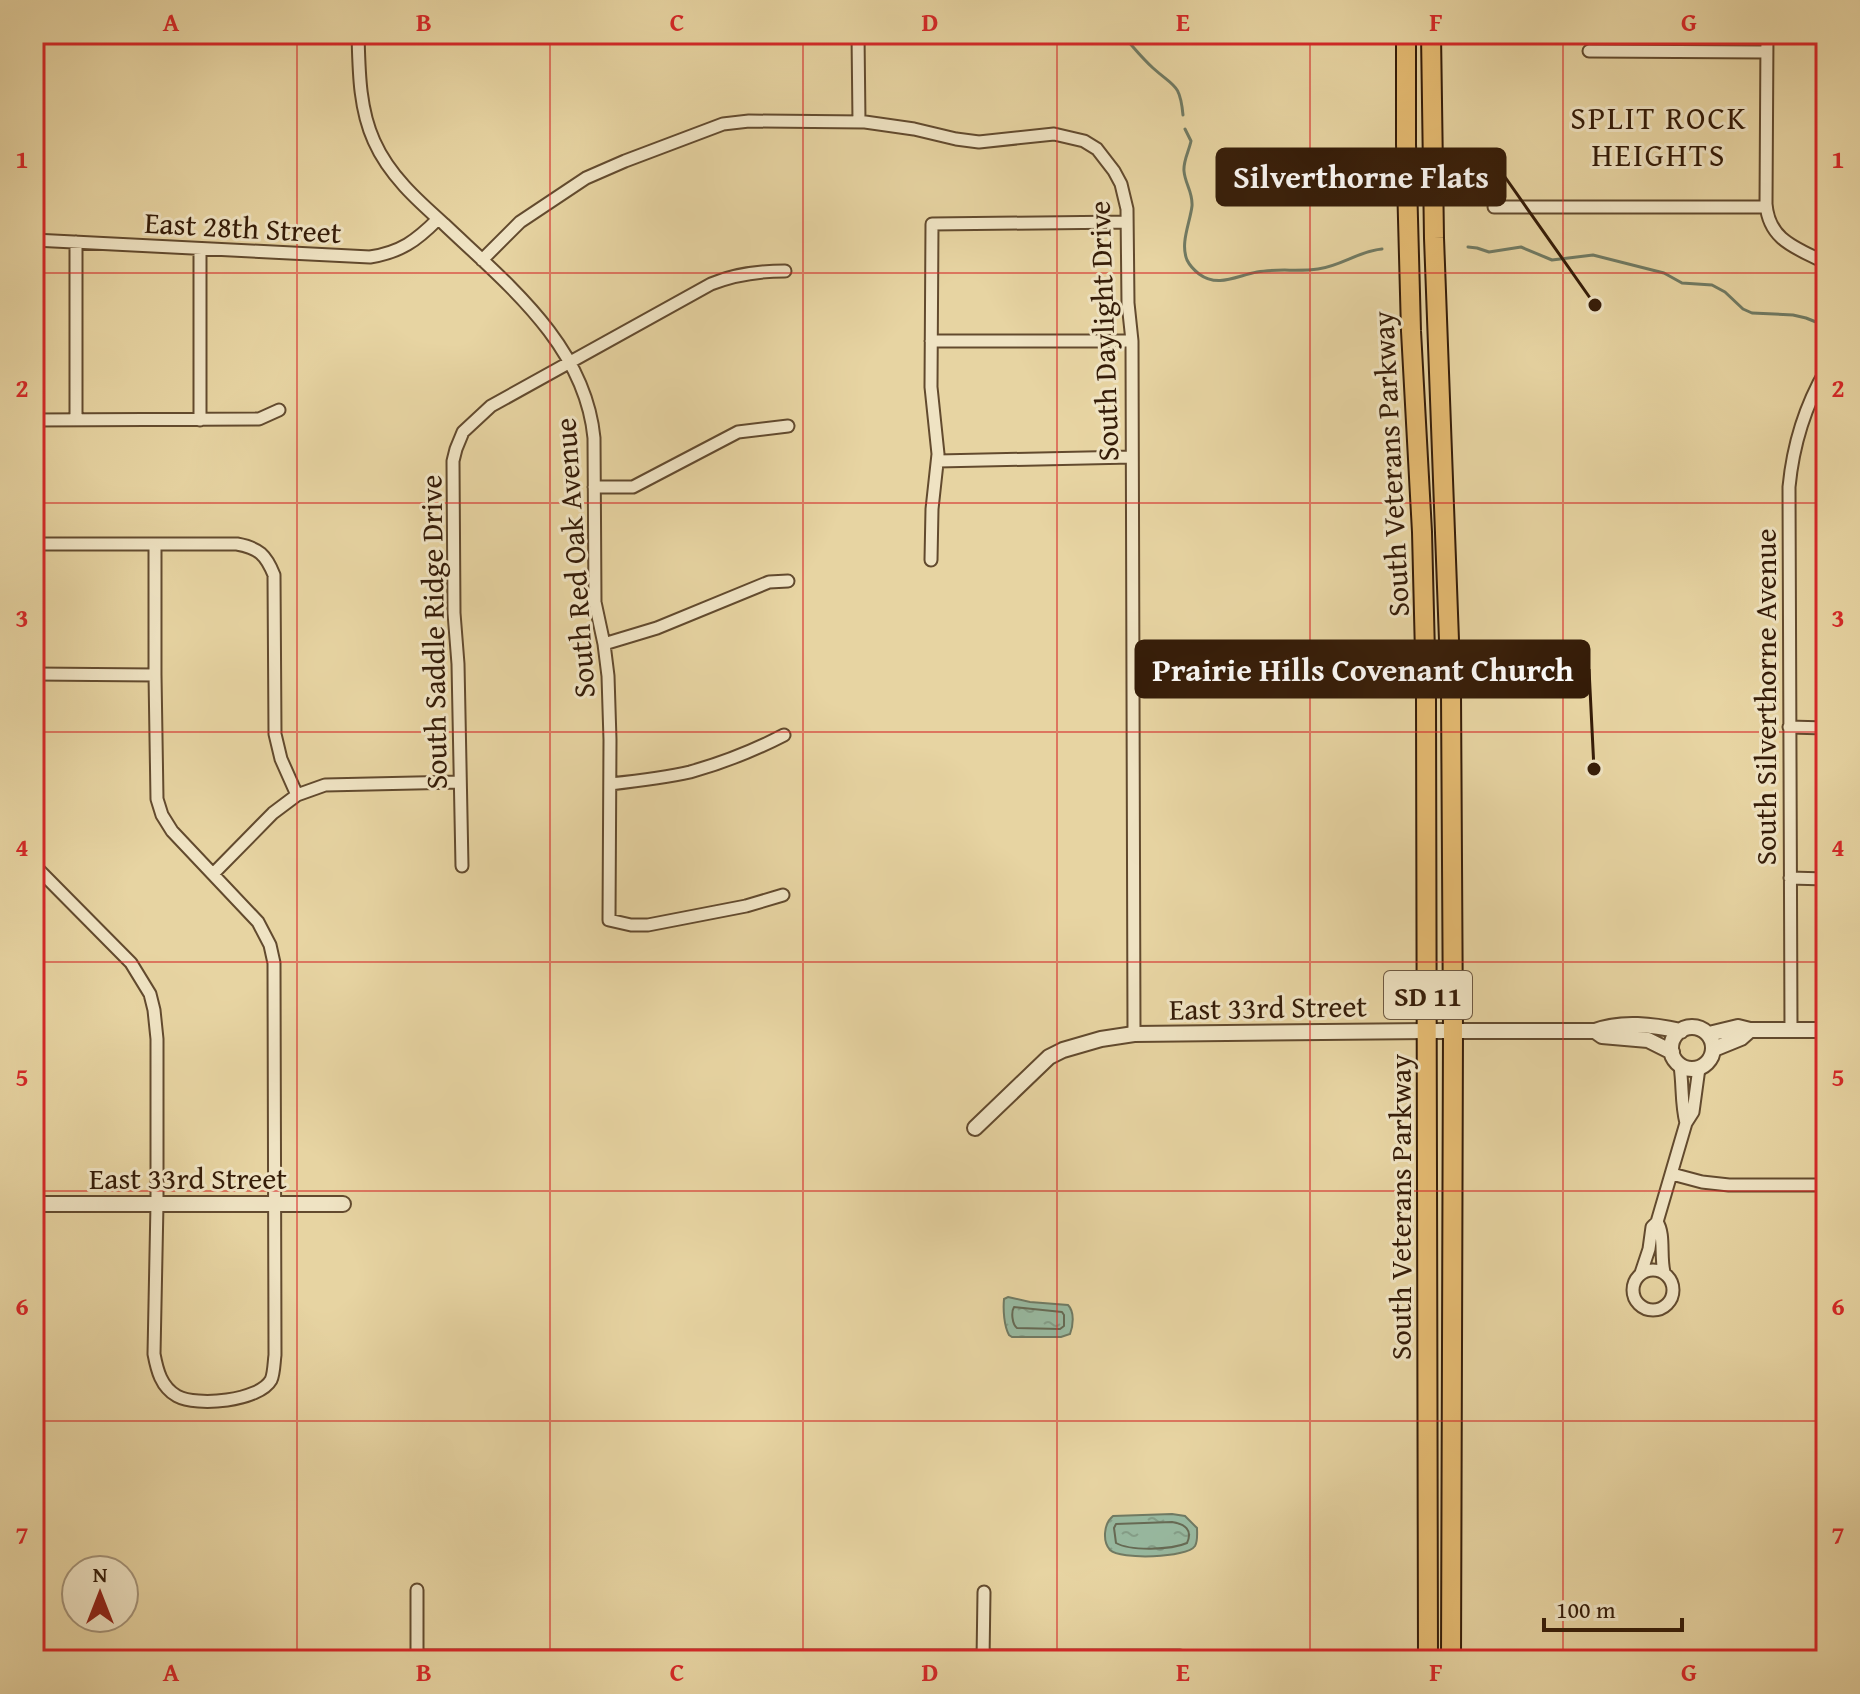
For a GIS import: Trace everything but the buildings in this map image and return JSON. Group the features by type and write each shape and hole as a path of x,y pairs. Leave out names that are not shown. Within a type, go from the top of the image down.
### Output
{"highway":[{"name":"South Veterans Parkway","path":"1406,34 1411,331 1422,518 1425,636 1428,1660"},
{"name":"South Veterans Parkway","path":"1431,34 1434,238 1451,694 1451,1660"}],"street":[{"name":"South Red Oak Avenue","path":"358,34 363,114 391,170 534,311 570,363 585,395 592,420 595,602 608,676 609,920 648,925 746,906 783,895"},
{"path":"858,34 859,122"},
{"path":"1767,34 1766,207 1771,226 1781,237 1826,263"},
{"path":"1589,51 1766,52"},
{"name":"South Daylight Drive","path":"482,260 520,222 586,178 723,124 749,121 859,122 979,142 1054,134 1084,141 1097,149 1114,171 1125,198 1132,341 1134,1034"},
{"path":"1494,207 1766,207"},
{"name":"East 28th Street","path":"34,240 370,257 386,255 407,246 438,219"},
{"path":"931,560 932,509 938,461 931,387 932,224 1127,222"},
{"path":"76,242 76,420"},
{"path":"200,249 200,420"},
{"name":"South Saddle Ridge Drive","path":"462,866 453,474 456,449 463,432 491,406 711,284 754,271 785,271"},
{"path":"931,341 1132,341"},
{"name":"South Silverthorne Avenue","path":"1791,1030 1789,500 1791,471 1804,416 1826,370"},
{"path":"34,420 259,419 279,410"},
{"path":"594,487 633,487 738,432 788,426"},
{"path":"938,461 1132,457"},
{"path":"34,544 237,544 258,550 270,564 274,575 275,734 281,759 297,795"},
{"path":"34,865 139,973 154,1010 157,1039 157,1204 154,1354 157,1374 177,1396 194,1401 243,1399 260,1390 271,1379 275,1355 274,963 270,945 258,922 172,831 157,799 155,544"},
{"path":"604,644 657,628 769,582 788,581"},
{"path":"34,674 155,675"},
{"path":"1789,727 1826,728"},
{"path":"610,784 691,771 737,756 784,735"},
{"path":"213,874 273,813 297,795 325,785 460,782"},
{"path":"1790,878 1826,879"},
{"name":"East 33rd Street","path":"975,1128 1049,1057 1079,1045 1134,1034 1595,1031 1609,1026 1659,1026 1681,1031 1696,1028 1709,1034 1738,1027 1750,1030 1826,1030"},
{"name":"East 33rd Street","path":"1699,1068 1708,1063 1714,1049 1741,1038 1750,1030"},
{"name":"East 33rd Street","path":"1595,1031 1602,1036 1648,1040 1672,1052"},
{"path":"1681,1031 1672,1042 1672,1052 1680,1066 1682,1109 1686,1123"},
{"path":"1709,1034 1714,1049"},
{"path":"34,1062 37,1079 35,1204"},
{"path":"1657,1222 1662,1230 1660,1248 1664,1272 1671,1280 1673,1294 1666,1306 1654,1311 1641,1307 1633,1297 1633,1284 1641,1273 1652,1227 1657,1222 1686,1123 1693,1112 1699,1068 1680,1066"},
{"path":"1672,1174 1729,1185 1826,1185"},
{"name":"East 33rd Street","path":"35,1204 343,1204"},
{"path":"1641,1273 1654,1270 1664,1272"},
{"path":"417,1590 417,1658 1180,1656"},
{"path":"983,1658 984,1592"}],"water":[{"path":"1004,1299 1068,1305 1073,1323 1070,1334 1061,1337 1012,1337 1004,1318"},
{"path":"1113,1516 1185,1516 1197,1528 1196,1544 1189,1550 1139,1556 1116,1553 1107,1546 1106,1527"}],"waterway":[{"path":"1139,34 1136,40 1129,35 1126,39 1149,65 1175,87 1183,115"},
{"path":"1185,129 1191,141 1184,167 1192,206 1185,253 1189,264 1199,274 1220,281 1265,271 1318,269 1382,249"},
{"path":"1468,247 1489,252 1521,247 1552,260 1593,255 1664,273 1682,283 1712,285 1752,313 1806,318 1825,331"}],"place":[{"name":"Silverthorne Flats","path":"1595,305"},
{"name":"Prairie Hills Covenant Church","path":"1594,769"}],"district":[{"name":"SPLIT ROCK HEIGHTS","path":"1659,136"}]}
